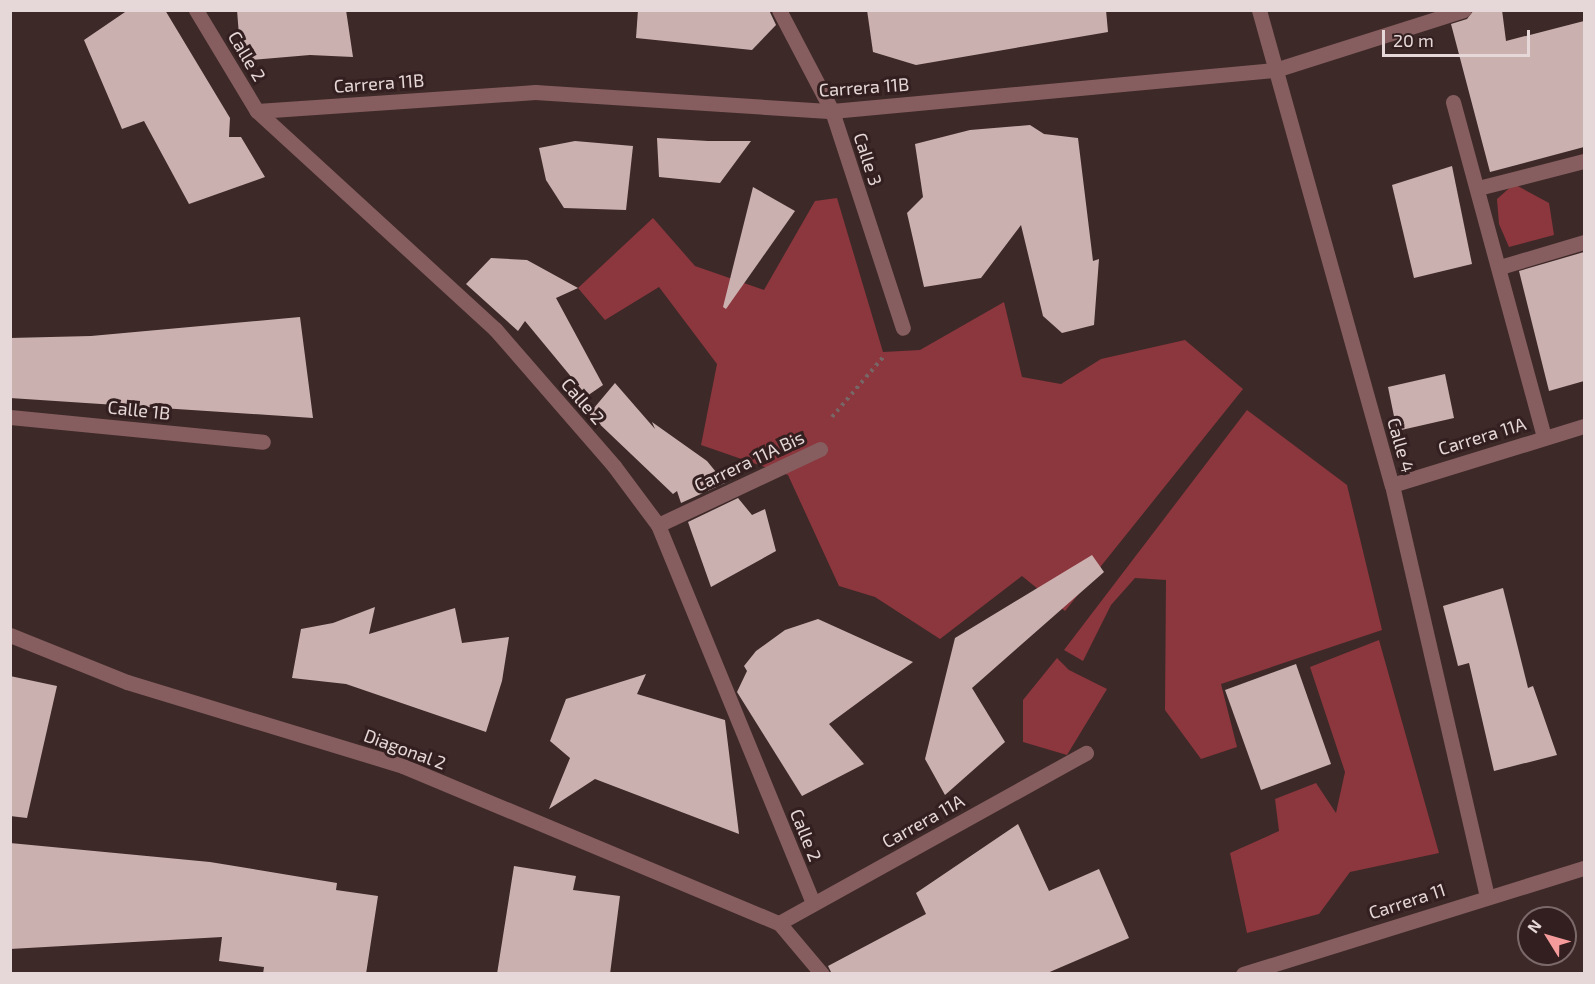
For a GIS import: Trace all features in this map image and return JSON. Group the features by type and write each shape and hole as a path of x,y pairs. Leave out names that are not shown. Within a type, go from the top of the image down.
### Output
{"street":[{"name":"Calle 2","path":"196,10 257,111 495,328 614,466 658,525 813,903"},
{"name":"Calle 3","path":"779,10 832,111 903,328"},
{"name":"Calle 4","path":"1259,10 1392,484 1487,896"},
{"name":"Carrera 11B","path":"257,111 536,92 832,111 1275,70 1464,10"},
{"path":"1453,102 1500,267 1544,438"},
{"path":"1478,188 1584,160"},
{"path":"1500,267 1584,242"},
{"name":"Calle 1B","path":"10,417 263,442"},
{"name":"Carrera 11A","path":"1392,484 1584,426"},
{"name":"Carrera 11A Bis","path":"658,525 820,448"},
{"name":"Diagonal 2","path":"10,635 127,682 403,766 778,923"},
{"name":"Carrera 11A","path":"778,923 1086,753"},
{"name":"Carrera 11","path":"1243,974 1487,896 1584,868"},
{"path":"778,923 822,974"}],"path":[{"name":"Carrera 11A Bis","path":"820,448 835,409 872,375 903,328"}],"shaded area":[{"path":"1514,184 1549,203 1554,235 1509,247 1499,224 1497,199"},
{"path":"837,198 883,352 920,350 1004,302 1022,377 1061,384 1101,359 1185,340 1243,389 1065,611 1022,576 940,639 875,597 839,586 788,475 701,445 717,364 659,287 605,320 578,288 653,218 695,266 764,290 815,201"},
{"path":"1247,410 1347,485 1382,630 1221,684 1237,747 1201,759 1165,710 1166,580 1135,578 1111,605 1083,661 1064,650"},
{"path":"1379,640 1439,853 1350,872 1319,914 1247,933 1230,853 1279,831 1275,799 1316,783 1336,813 1345,772 1310,667"},
{"path":"1057,658 1069,670 1107,689 1067,755 1023,742 1023,700"}],"building":[{"path":"128,10 165,10 230,118 229,137 241,137 265,177 189,204 144,121 122,129 84,40"},
{"path":"237,10 346,10 353,57 310,55 241,61"},
{"path":"638,10 769,10 776,25 752,50 636,38"},
{"path":"867,10 1106,10 1108,32 916,65 873,52"},
{"path":"1474,10 1502,10 1506,41 1584,21 1584,147 1490,172 1451,24 1467,19"},
{"path":"1030,125 1044,134 1078,138 1093,261 1099,259 1094,325 1062,333 1043,316 1021,225 981,278 924,287 907,213 923,197 915,144 970,130"},
{"path":"657,138 751,141 720,183 659,177"},
{"path":"575,141 633,146 626,210 564,208 546,180 539,148"},
{"path":"1452,166 1472,264 1414,278 1392,185"},
{"path":"753,187 795,211 726,309 723,307"},
{"path":"1584,252 1584,381 1549,391 1519,271"},
{"path":"491,258 527,260 578,288 556,298 603,385 587,396 525,321 518,331 466,284"},
{"path":"300,317 313,418 10,398 10,338 91,336"},
{"path":"1445,374 1454,418 1397,431 1388,387"},
{"path":"615,383 655,429 652,422 707,461 725,483 681,503 677,491 673,494 589,414"},
{"path":"738,498 752,515 765,509 776,551 711,587 688,522"},
{"path":"1092,555 1104,572 972,688 1005,742 945,795 925,759 955,638"},
{"path":"1503,588 1528,688 1533,686 1557,755 1494,771 1469,663 1458,666 1443,606"},
{"path":"375,607 369,634 455,608 462,643 509,637 502,681 486,732 346,684 292,678 301,629 333,623"},
{"path":"818,619 913,662 829,724 864,764 802,796 737,692 747,671 744,666 756,651 785,630"},
{"path":"1296,664 1331,764 1261,790 1225,690"},
{"path":"646,674 637,694 725,720 739,834 595,779 549,809 570,758 550,741 566,699"},
{"path":"10,676 57,686 27,818 10,816"},
{"path":"1018,824 1049,891 1099,869 1129,938 1045,974 832,974 828,966 926,914 916,893"},
{"path":"10,843 210,862 337,883 336,890 378,896 366,974 263,974 264,967 219,961 222,937 10,949"},
{"path":"514,866 576,876 573,890 620,896 610,974 497,974"}]}
